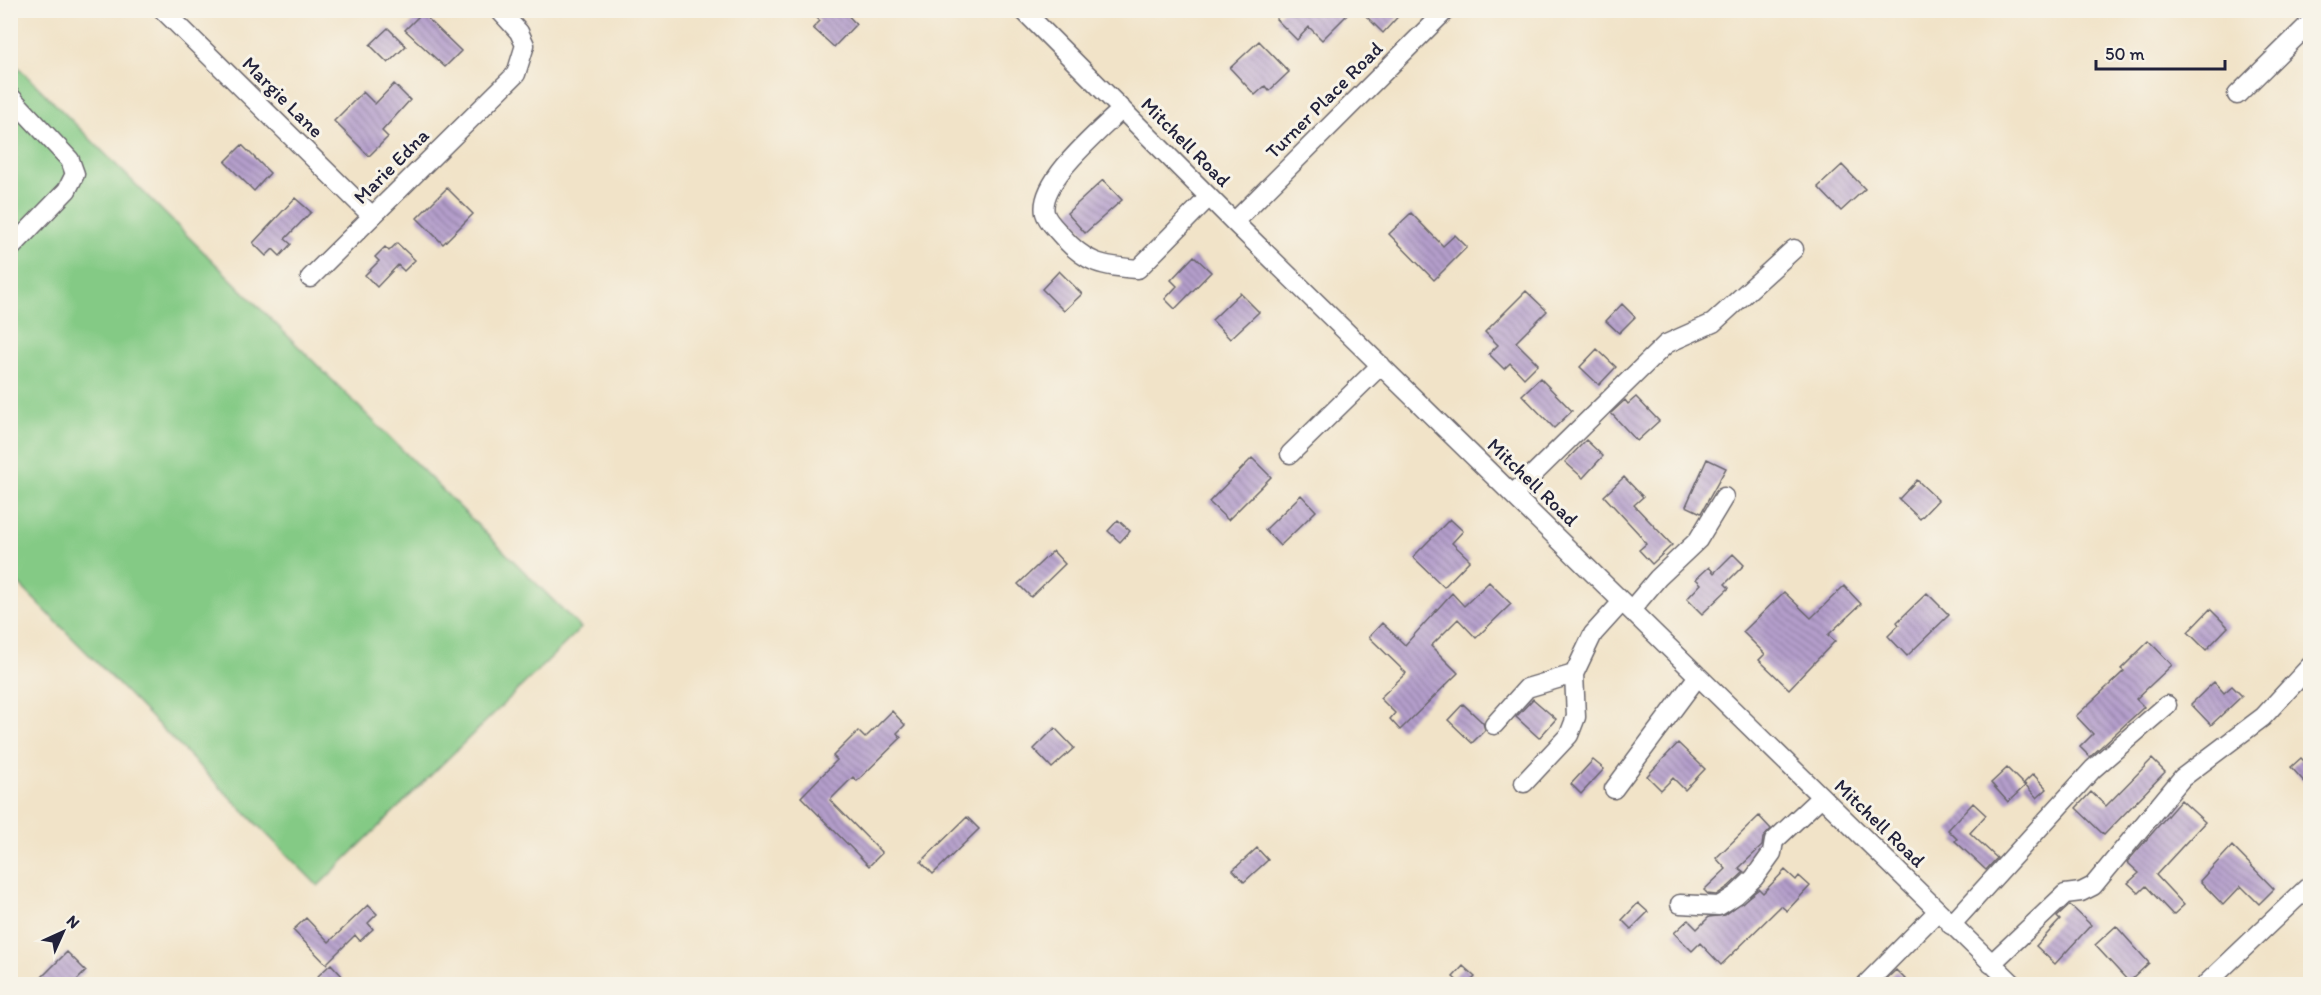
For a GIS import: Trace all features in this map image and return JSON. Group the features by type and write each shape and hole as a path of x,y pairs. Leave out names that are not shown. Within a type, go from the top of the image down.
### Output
{"street":[{"name":"Margie Lane","path":"164,10 372,216"},
{"name":"Marie Edna","path":"310,278 516,74 525,45 519,32 499,10"},
{"name":"Mitchell Road","path":"1023,10 1234,222 2013,984"},
{"name":"Turner Place Road","path":"1234,222 1446,10"},
{"path":"2237,96 2310,23"},
{"path":"10,96 70,160 75,174 67,190 10,249"},
{"path":"1122,109 1061,170 1045,196 1045,213 1073,249 1090,261 1104,266 1138,269 1209,197"},
{"path":"1513,494 1666,344 1713,323 1794,249"},
{"path":"1290,454 1381,365"},
{"path":"1524,783 1569,735 1576,717 1574,674 1593,634 1627,606 1698,540 1724,497"},
{"path":"1991,964 2065,894 2081,892 2093,886 2182,778 2263,717 2310,666"},
{"path":"1494,725 1527,688 1574,674"},
{"path":"1614,789 1698,676"},
{"path":"1951,925 2093,769 2167,705"},
{"path":"1680,904 1719,906 1736,895 1754,878 1772,853 1774,841 1821,797"},
{"path":"2206,984 2310,885"},
{"path":"1866,984 1938,911"}],"green space":[{"path":"10,59 581,628 318,886 11,576"}],"building":[{"path":"809,10 843,10 856,24 834,47 813,28 820,21"},
{"path":"1284,10 1352,10 1322,40 1309,27 1297,40 1276,19"},
{"path":"1360,10 1404,10 1383,33"},
{"path":"422,13 461,51 445,67 405,30"},
{"path":"388,28 406,46 388,63 370,45"},
{"path":"1259,41 1289,72 1269,91 1265,86 1255,95 1230,68"},
{"path":"394,84 410,100 382,131 388,137 369,156 334,121 363,92 375,104"},
{"path":"242,145 270,173 254,191 225,162"},
{"path":"1842,165 1865,189 1841,211 1818,187"},
{"path":"1103,180 1122,200 1085,233 1067,213"},
{"path":"447,188 473,214 443,244 417,218"},
{"path":"295,198 311,212 285,239 291,244 280,256 273,249 266,256 253,243"},
{"path":"1411,213 1443,246 1455,235 1467,247 1434,280 1389,234"},
{"path":"397,243 415,260 404,271 398,265 377,287 365,275 379,261 375,257 385,247 389,251"},
{"path":"1194,256 1211,272 1175,309 1165,299 1177,286 1171,280"},
{"path":"1059,271 1082,294 1064,311 1042,289"},
{"path":"1526,291 1547,311 1516,342 1538,364 1524,378 1510,363 1504,369 1489,354 1498,345 1485,332"},
{"path":"1240,293 1259,312 1230,339 1212,320"},
{"path":"1622,304 1635,317 1619,333 1606,321"},
{"path":"1597,349 1616,367 1599,385 1580,367"},
{"path":"1540,378 1572,411 1554,428 1522,395"},
{"path":"1636,397 1659,421 1637,441 1611,413 1625,400 1628,404"},
{"path":"1586,440 1603,456 1583,478 1565,462"},
{"path":"1252,458 1271,477 1228,520 1209,502"},
{"path":"1707,459 1726,468 1701,513 1686,506"},
{"path":"1624,477 1643,497 1634,505 1672,545 1652,564 1639,550 1646,544 1639,534 1604,496"},
{"path":"1917,480 1938,500 1920,519 1899,499"},
{"path":"1301,495 1316,511 1280,546 1265,530"},
{"path":"1450,519 1463,531 1452,543 1470,560 1444,587 1413,557"},
{"path":"1118,520 1130,531 1120,542 1108,531"},
{"path":"1053,551 1065,564 1031,597 1018,584"},
{"path":"1733,554 1744,565 1725,584 1729,588 1702,614 1687,599 1701,584 1696,579 1709,567 1714,573"},
{"path":"1489,582 1511,604 1476,638 1458,619 1431,646 1458,673 1400,730 1390,719 1395,713 1380,698 1406,673 1369,637 1382,623 1405,645 1452,593 1464,606"},
{"path":"1844,586 1861,604 1828,635 1835,641 1789,689 1759,660 1765,654 1743,632 1784,592 1811,618"},
{"path":"1927,593 1949,615 1907,656 1888,636 1899,625 1897,622"},
{"path":"2210,609 2228,627 2206,650 2188,632"},
{"path":"2149,641 2172,665 2136,699 2144,707 2090,757 2080,747 2093,734 2076,716 2124,671 2121,669"},
{"path":"2214,682 2224,693 2232,686 2242,696 2211,725 2191,704"},
{"path":"1533,699 1556,719 1539,738 1516,717"},
{"path":"1463,704 1483,723 1485,730 1472,743 1448,720"},
{"path":"892,711 905,725 897,733 901,738 857,781 853,777 830,800 882,853 869,866 801,797 837,760 833,756 858,731 865,738"},
{"path":"1055,728 1074,748 1052,768 1034,749"},
{"path":"1678,743 1705,769 1685,790 1673,778 1661,790 1647,776"},
{"path":"2301,758 2310,767 2310,788 2291,767"},
{"path":"2152,759 2165,772 2104,835 2076,808 2091,792 2106,806"},
{"path":"1593,760 1604,769 1581,794 1571,784"},
{"path":"2007,768 2025,786 2008,802 1991,783"},
{"path":"2033,774 2047,789 2037,798 2024,783"},
{"path":"2181,800 2205,822 2156,875 2184,905 2173,915 2146,886 2139,893 2128,883 2139,873 2127,862"},
{"path":"1973,803 1986,815 1970,833 1997,858 1986,870 1955,841 1957,839 1948,830"},
{"path":"1759,816 1771,829 1763,838 1762,846 1739,868 1744,872 1729,886 1716,895 1708,894 1704,890 1726,869 1716,858"},
{"path":"967,817 979,829 933,874 921,862"},
{"path":"2232,846 2274,889 2259,904 2241,886 2223,905 2200,881"},
{"path":"1257,848 1268,860 1244,882 1233,870"},
{"path":"1785,870 1796,880 1799,876 1810,886 1787,911 1781,906 1721,965 1700,943 1692,951 1674,933 1688,920 1697,929 1709,917 1725,915 1759,889 1763,893"},
{"path":"1638,903 1648,912 1631,929 1622,920"},
{"path":"368,905 377,914 368,923 373,929 360,941 355,935 326,964 293,930 306,918 329,942"},
{"path":"2070,905 2091,925 2055,964 2036,946 2060,920 2057,917"},
{"path":"2116,926 2149,963 2129,982 2095,945"},
{"path":"67,952 86,971 73,984 35,984"},
{"path":"331,964 343,977 335,984 326,984 318,976"},
{"path":"1463,966 1475,977 1468,984 1461,984 1453,977"},
{"path":"1896,970 1910,984 1881,984"}]}
